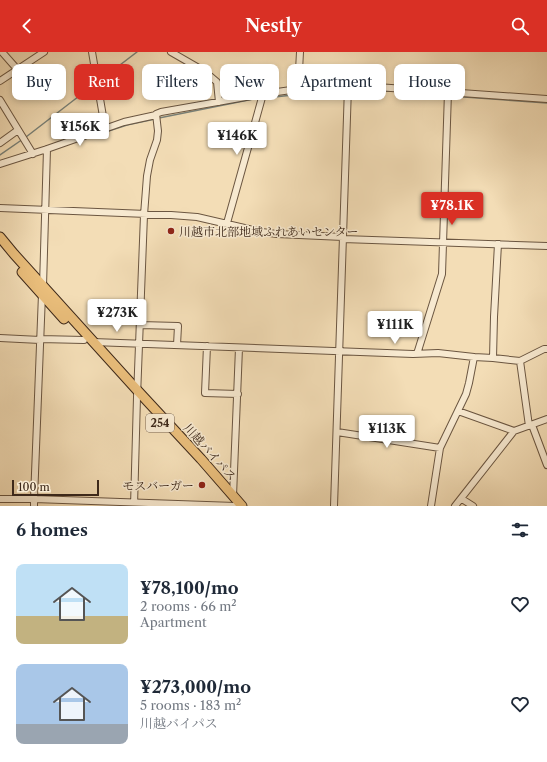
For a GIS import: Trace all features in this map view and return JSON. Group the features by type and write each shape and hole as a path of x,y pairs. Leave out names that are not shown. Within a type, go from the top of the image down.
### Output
{"highway":[{"name":"川越バイパス","path":"0,237 42,290"},
{"name":"川越バイパス","path":"0,246 137,394 235,506"},
{"name":"川越バイパス","path":"137,394 201,459 242,506"}],"street":[{"path":"2,52 13,64"},
{"path":"25,64 44,52"},
{"path":"92,52 104,128"},
{"path":"171,52 204,72 217,82 219,102"},
{"path":"299,64 300,52"},
{"path":"0,81 12,73"},
{"path":"465,93 547,99"},
{"path":"0,100 33,154"},
{"path":"0,164 124,122 156,115 161,112 230,100"},
{"path":"227,223 261,100"},
{"path":"334,506 348,100"},
{"path":"417,354 442,274 448,100"},
{"path":"134,504 144,215 147,176 158,130 156,115"},
{"path":"0,142 18,130"},
{"path":"34,506 47,149"},
{"path":"0,208 197,217 277,234 547,246"},
{"path":"494,358 494,317 498,244"},
{"path":"140,325 178,326 177,345"},
{"path":"0,338 240,348 417,354 438,353 520,361 544,349 547,349"},
{"path":"206,346 205,393 238,394"},
{"path":"233,496 240,348"},
{"path":"431,506 440,448 467,388 474,357"},
{"path":"520,361 531,425 547,465"},
{"path":"458,410 514,431"},
{"path":"456,506 514,431 547,419"},
{"path":"337,432 440,448"},
{"path":"0,499 235,506"},
{"path":"462,499 473,506"}],"waterway":[{"path":"121,64 137,52"},
{"path":"386,91 394,91"},
{"path":"279,96 287,96"},
{"path":"465,97 547,103"},
{"path":"26,137 74,100"},
{"path":"159,118 249,100"},
{"path":"87,138 127,125 155,119"},
{"path":"0,155 23,139"}],"place":[{"name":"川越市北部地域ふれあいセンター","path":"171,231"},
{"name":"モスバーガー","path":"202,485"}]}
